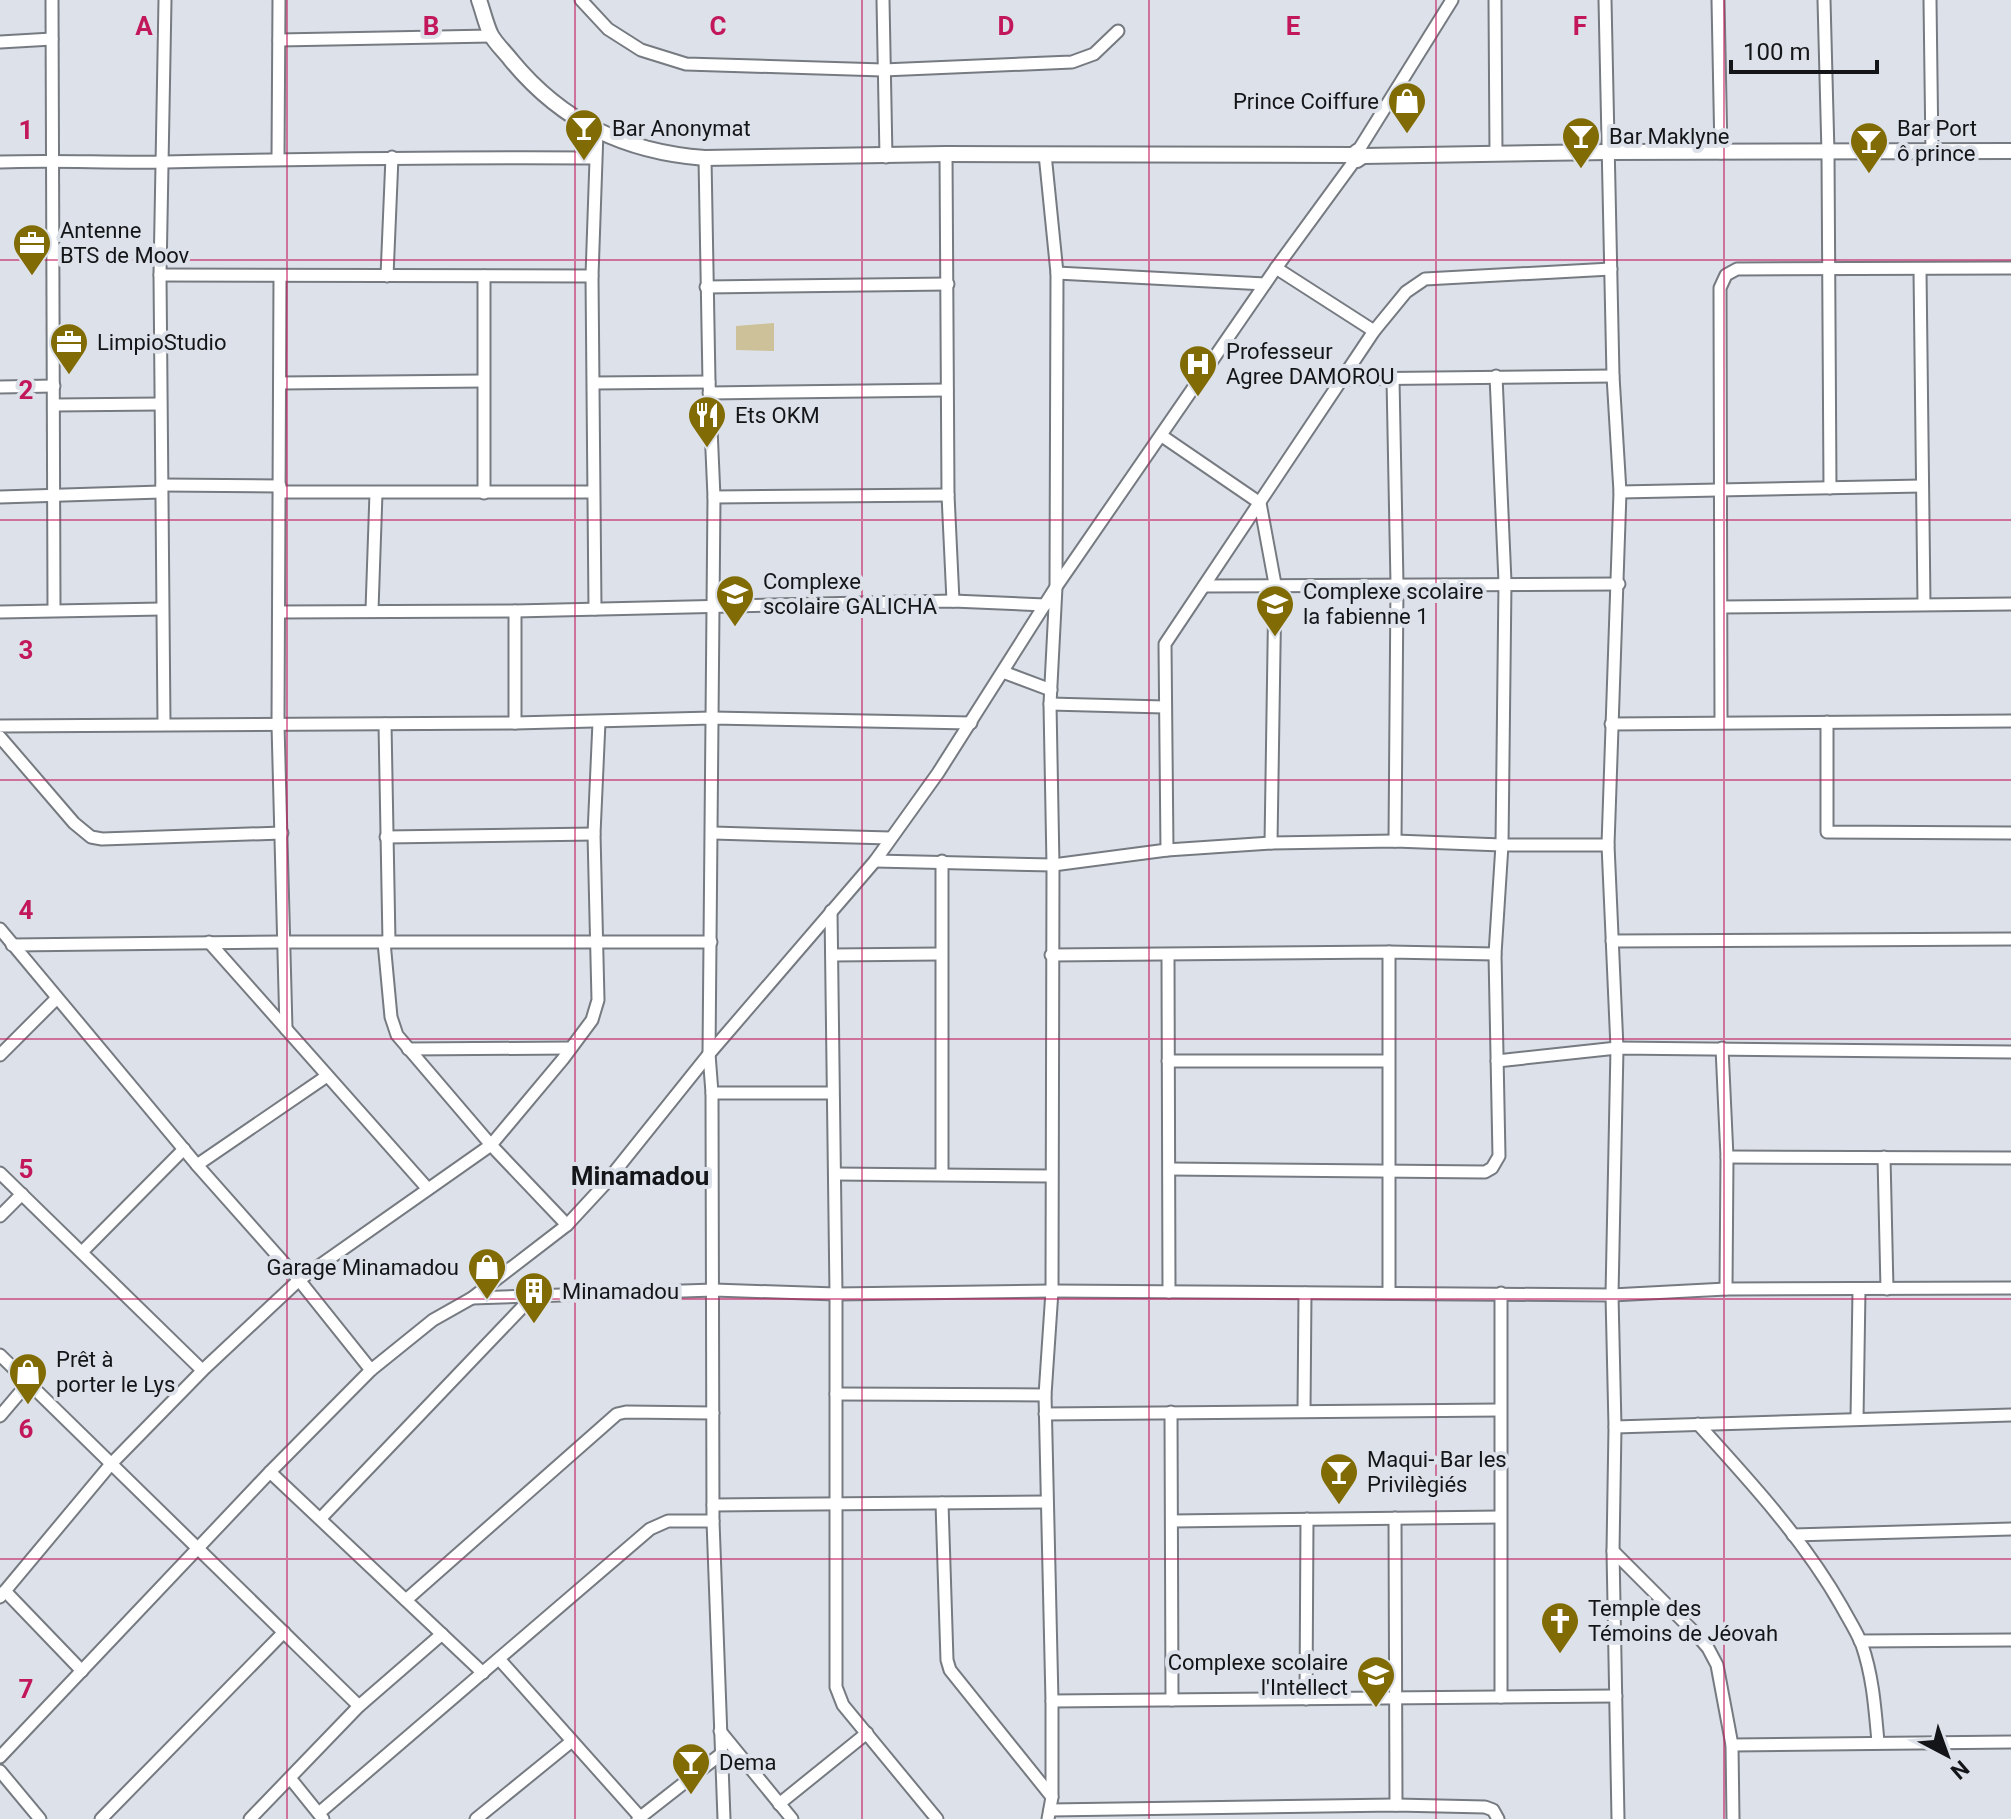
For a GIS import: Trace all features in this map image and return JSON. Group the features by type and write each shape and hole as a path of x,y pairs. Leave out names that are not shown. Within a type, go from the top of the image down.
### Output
{"street":[{"path":"52,0 54,609"},
{"path":"164,724 160,275 165,0"},
{"path":"278,158 279,0"},
{"path":"479,0 491,36 528,81 572,116 597,131 651,151 705,158 946,154 2011,151"},
{"path":"581,0 608,29 641,50 686,64 883,70 1072,62 1094,54 1118,31"},
{"path":"883,0 886,157"},
{"path":"0,1757 371,1370 444,1312 472,1298 567,1225 604,1185 709,1054 875,861 971,723 1056,587 1357,155 1452,0"},
{"path":"1495,0 1496,154"},
{"path":"1605,0 1613,376 1620,492 1608,845 1617,1048 1612,1295 1618,1819"},
{"path":"1718,0 1721,153"},
{"path":"1824,0 1830,488"},
{"path":"1930,0 1932,153"},
{"path":"279,40 491,36"},
{"path":"0,42 52,39"},
{"path":"595,609 592,276 597,131"},
{"path":"946,154 948,495 953,601"},
{"path":"1045,154 1057,273 1056,587 1050,704 1053,865 1052,1291 1045,1395 1045,1502 1052,1701 1052,1797 1049,1815 1296,1813 1396,1805 1485,1807 1493,1810 1498,1819"},
{"path":"387,276 392,157"},
{"path":"0,162 595,158"},
{"path":"705,158 706,287 714,497 709,1054 714,1290 713,1521 724,1819"},
{"path":"1276,268 1374,331"},
{"path":"1721,721 1722,281 1737,269 2011,268"},
{"path":"1167,850 1165,644 1374,331 1406,292 1425,279 1611,269"},
{"path":"1920,270 1924,604"},
{"path":"1057,273 1265,284"},
{"path":"160,275 592,276"},
{"path":"484,276 484,493"},
{"path":"280,277 278,725 286,1029"},
{"path":"706,287 948,284"},
{"path":"1170,1169 1485,1172 1492,1168 1499,1156 1495,954 1502,845 1505,582 1496,376"},
{"path":"1342,379 1613,376"},
{"path":"1393,379 1397,584 1395,841"},
{"path":"281,383 483,381"},
{"path":"594,383 709,388 947,390"},
{"path":"0,387 54,386"},
{"path":"55,405 160,404"},
{"path":"1162,436 1260,503 1275,584 1271,843"},
{"path":"1620,492 1922,486"},
{"path":"0,497 162,489 376,493 593,492"},
{"path":"372,610 376,493"},
{"path":"714,497 948,495"},
{"path":"1204,586 1505,582 1619,584"},
{"path":"279,612 714,608 953,601 1045,605"},
{"path":"1722,607 2011,604"},
{"path":"0,612 162,609"},
{"path":"515,611 515,723"},
{"path":"1003,672 1051,690"},
{"path":"1050,704 1164,707"},
{"path":"0,726 515,723 712,718 971,723"},
{"path":"1611,724 2011,721"},
{"path":"82,1671 3,1594 111,1464 202,1370 299,1280 491,1145 571,1048 596,1011 594,834 599,722"},
{"path":"1827,722 1827,832 2011,833"},
{"path":"385,724 386,942 391,1017 397,1035 491,1145 567,1225"},
{"path":"0,737 74,823 91,837 282,833"},
{"path":"713,833 890,838"},
{"path":"386,837 594,834"},
{"path":"875,861 1053,865 1167,850 1271,843 1395,841 1608,845"},
{"path":"942,861 942,1173"},
{"path":"831,911 837,1694 937,1819"},
{"path":"1,933 197,1165 299,1280 371,1370"},
{"path":"1612,941 2011,939"},
{"path":"209,942 428,1189"},
{"path":"12,945 711,942"},
{"path":"1389,952 1389,1293"},
{"path":"832,955 940,954"},
{"path":"1051,955 1495,954"},
{"path":"1168,955 1169,1292"},
{"path":"0,1055 56,999"},
{"path":"408,1049 571,1048"},
{"path":"1497,1061 1617,1048 2011,1052"},
{"path":"1722,1048 1727,1157 1726,1289"},
{"path":"1168,1061 1387,1061"},
{"path":"197,1165 327,1076"},
{"path":"712,1093 832,1093"},
{"path":"82,1252 184,1149"},
{"path":"1727,1157 2011,1158"},
{"path":"1884,1157 1887,1289"},
{"path":"0,1173 202,1370"},
{"path":"835,1174 1051,1176"},
{"path":"0,1216 22,1194"},
{"path":"472,1298 714,1290 836,1294 1052,1291 1612,1295 1726,1289 2011,1288"},
{"path":"1857,1419 1859,1290"},
{"path":"1304,1411 1305,1293"},
{"path":"1501,1293 1501,1697"},
{"path":"321,1518 534,1295"},
{"path":"0,1355 359,1706"},
{"path":"0,1416 28,1383"},
{"path":"836,1394 1045,1395"},
{"path":"1045,1414 1500,1410"},
{"path":"1171,1412 1172,1700"},
{"path":"406,1600 617,1414 713,1413"},
{"path":"1615,1427 2011,1415"},
{"path":"1698,1424 1793,1535 1831,1589 1860,1641 1872,1679 1878,1742"},
{"path":"270,1472 483,1673"},
{"path":"713,1505 1045,1502"},
{"path":"942,1503 947,1660 950,1670 1052,1797"},
{"path":"1172,1521 1500,1517"},
{"path":"1395,1518 1396,1805"},
{"path":"1306,1699 1307,1519"},
{"path":"290,1778 322,1816 499,1659 657,1525 668,1521 713,1521"},
{"path":"1793,1535 2011,1529"},
{"path":"1613,1551 1708,1648 1717,1665 1732,1745 1733,1819"},
{"path":"101,1819 284,1632"},
{"path":"250,1819 359,1706 442,1634"},
{"path":"1860,1641 2011,1640"},
{"path":"499,1659 639,1818 721,1754"},
{"path":"1052,1701 1616,1696"},
{"path":"720,1731 792,1819"},
{"path":"779,1804 867,1733"},
{"path":"476,1819 572,1741"},
{"path":"1732,1745 2011,1742"},
{"path":"0,1771 40,1819"}],"shaded area":[{"path":"774,323 774,351 736,350 736,326"}],"place":[{"name":"Prince Coiffure","path":"1407,135"},
{"name":"Bar Anonymat","path":"584,162"},
{"name":"Bar Maklyne","path":"1581,170"},
{"name":"Bar Port ô prince","path":"1869,175"},
{"name":"Antenne BTS de Moov","path":"32,277"},
{"name":"LimpioStudio","path":"69,376"},
{"name":"Professeur Agree DAMOROU","path":"1198,398"},
{"name":"Ets OKM","path":"707,449"},
{"name":"Complexe scolaire GALICHA","path":"735,628"},
{"name":"Complexe scolaire la fabienne 1","path":"1275,638"},
{"name":"Garage Minamadou","path":"487,1301"},
{"name":"Minamadou","path":"534,1325"},
{"name":"Prêt à porter le Lys","path":"28,1406"},
{"name":"Maqui- Bar les Privilègiés","path":"1339,1506"},
{"name":"Temple des Témoins de Jéovah","path":"1560,1655"},
{"name":"Complexe scolaire l'Intellect","path":"1376,1709"},
{"name":"Dema","path":"691,1796"}],"district":[{"name":"Minamadou","path":"640,1176"}]}
